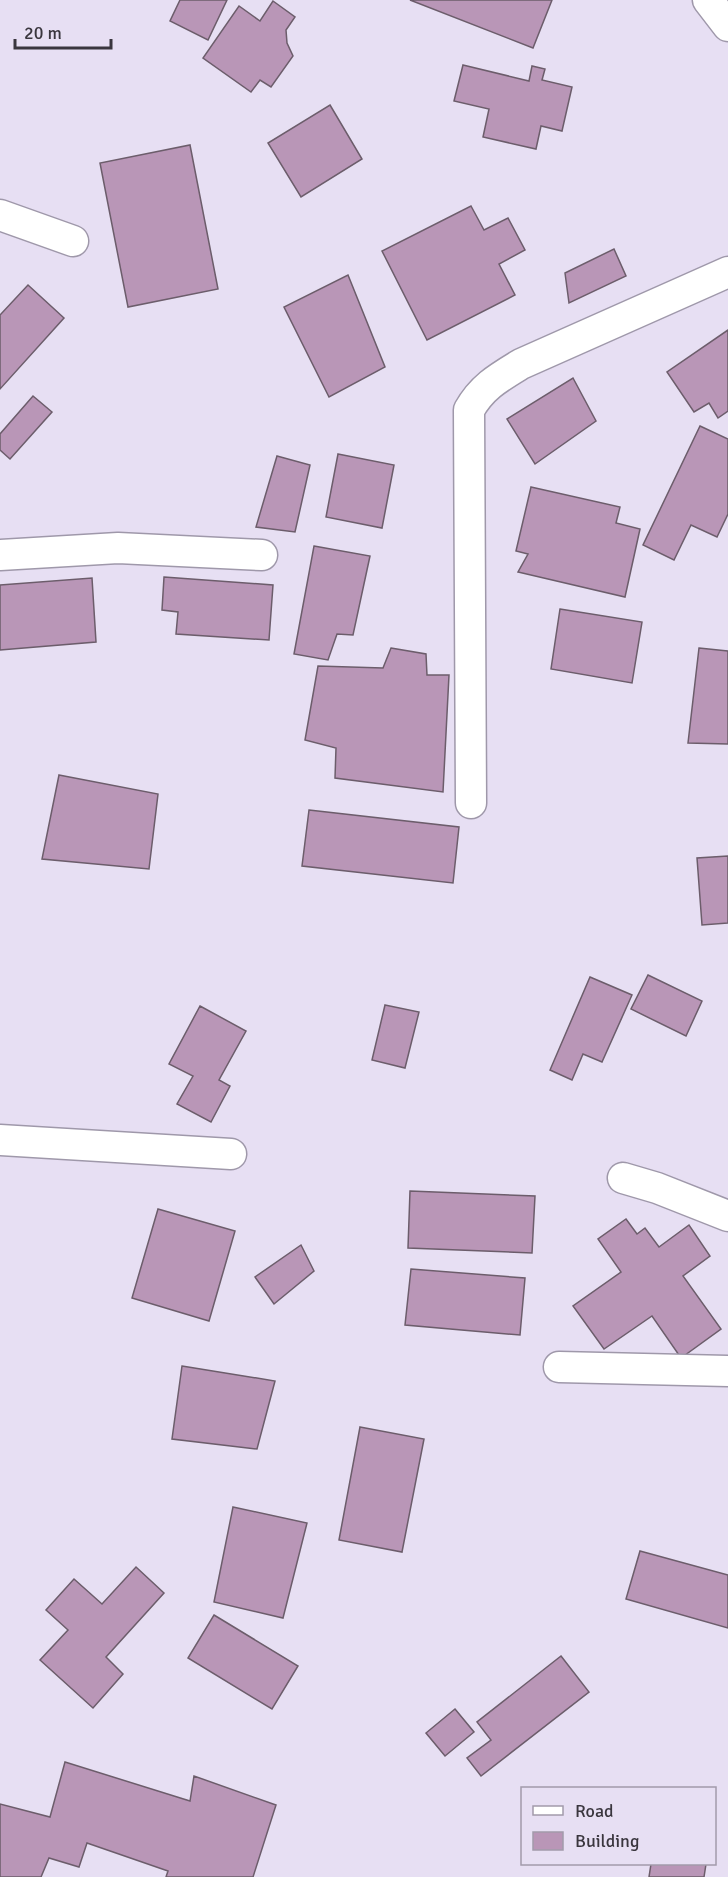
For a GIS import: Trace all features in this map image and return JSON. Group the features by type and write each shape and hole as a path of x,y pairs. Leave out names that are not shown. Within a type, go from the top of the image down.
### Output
{"street":[{"path":"708,0 728,26"},
{"path":"0,216 73,241"},
{"path":"471,803 469,410 477,396 489,384 520,364 728,272"},
{"path":"0,555 118,548 262,555"},
{"path":"0,1140 231,1154"},
{"path":"623,1178 657,1188 728,1216"},
{"path":"559,1367 728,1371"}],"building":[{"path":"180,0 227,0 208,40 170,21"},
{"path":"410,0 552,0 533,48"},
{"path":"273,1 295,17 286,30 287,43 293,56 271,87 260,80 251,92 203,58 239,6 260,21"},
{"path":"463,65 529,81 532,66 545,69 542,80 572,87 562,131 541,126 536,149 483,137 489,109 454,101"},
{"path":"330,105 362,159 301,197 268,143"},
{"path":"190,145 218,289 128,307 100,163"},
{"path":"471,206 484,230 508,218 525,250 499,264 515,295 427,340 382,251"},
{"path":"614,249 626,276 569,303 565,273"},
{"path":"348,275 385,367 329,397 284,307"},
{"path":"28,285 64,318 0,389 0,315"},
{"path":"728,330 728,411 718,418 709,403 694,412 667,372"},
{"path":"573,378 596,421 535,464 507,419"},
{"path":"33,396 52,412 10,459 0,450 0,434"},
{"path":"700,426 728,439 728,514 717,537 691,525 674,560 643,545"},
{"path":"338,454 394,465 382,528 326,517"},
{"path":"277,456 310,465 295,532 256,527"},
{"path":"531,487 620,507 616,523 640,529 625,597 518,572 528,554 516,551"},
{"path":"314,546 370,556 353,635 337,634 328,660 294,654"},
{"path":"164,577 273,585 269,640 176,634 178,612 162,610"},
{"path":"92,578 96,642 0,650 0,585"},
{"path":"560,609 642,622 632,683 551,669"},
{"path":"391,648 426,654 427,675 449,675 443,792 335,778 336,748 305,740 318,666 383,668"},
{"path":"699,648 728,651 728,744 688,743"},
{"path":"59,775 158,794 149,869 42,859"},
{"path":"309,810 459,827 453,883 302,866"},
{"path":"728,856 728,923 702,925 697,858"},
{"path":"648,975 702,1001 686,1036 631,1009"},
{"path":"590,977 632,995 602,1062 583,1054 572,1080 550,1070"},
{"path":"385,1005 419,1012 405,1068 372,1060"},
{"path":"200,1006 246,1031 219,1080 230,1086 211,1122 177,1104 193,1076 169,1064"},
{"path":"410,1191 535,1196 532,1253 408,1248"},
{"path":"158,1209 235,1231 209,1321 132,1298"},
{"path":"626,1219 637,1234 645,1228 659,1247 689,1225 710,1256 683,1276 721,1329 681,1358 652,1316 604,1349 573,1306 621,1272 598,1239"},
{"path":"301,1245 314,1271 274,1304 255,1277"},
{"path":"411,1269 525,1278 520,1335 405,1325"},
{"path":"182,1366 275,1381 257,1449 172,1439"},
{"path":"360,1427 424,1439 402,1552 339,1540"},
{"path":"233,1507 307,1523 283,1618 214,1602"},
{"path":"640,1551 728,1575 728,1628 626,1599"},
{"path":"136,1567 164,1593 106,1657 123,1674 93,1708 40,1660 68,1630 46,1610 74,1579 102,1604"},
{"path":"214,1615 298,1666 272,1709 188,1658"},
{"path":"561,1656 589,1692 481,1776 467,1758 491,1740 477,1722"},
{"path":"455,1709 474,1732 445,1756 426,1733"},
{"path":"65,1762 190,1801 194,1776 276,1805 253,1877 166,1877 168,1871 87,1843 79,1867 49,1858 41,1877 0,1877 0,1804 50,1817"},
{"path":"651,1865 706,1865 704,1877 649,1877"}]}
